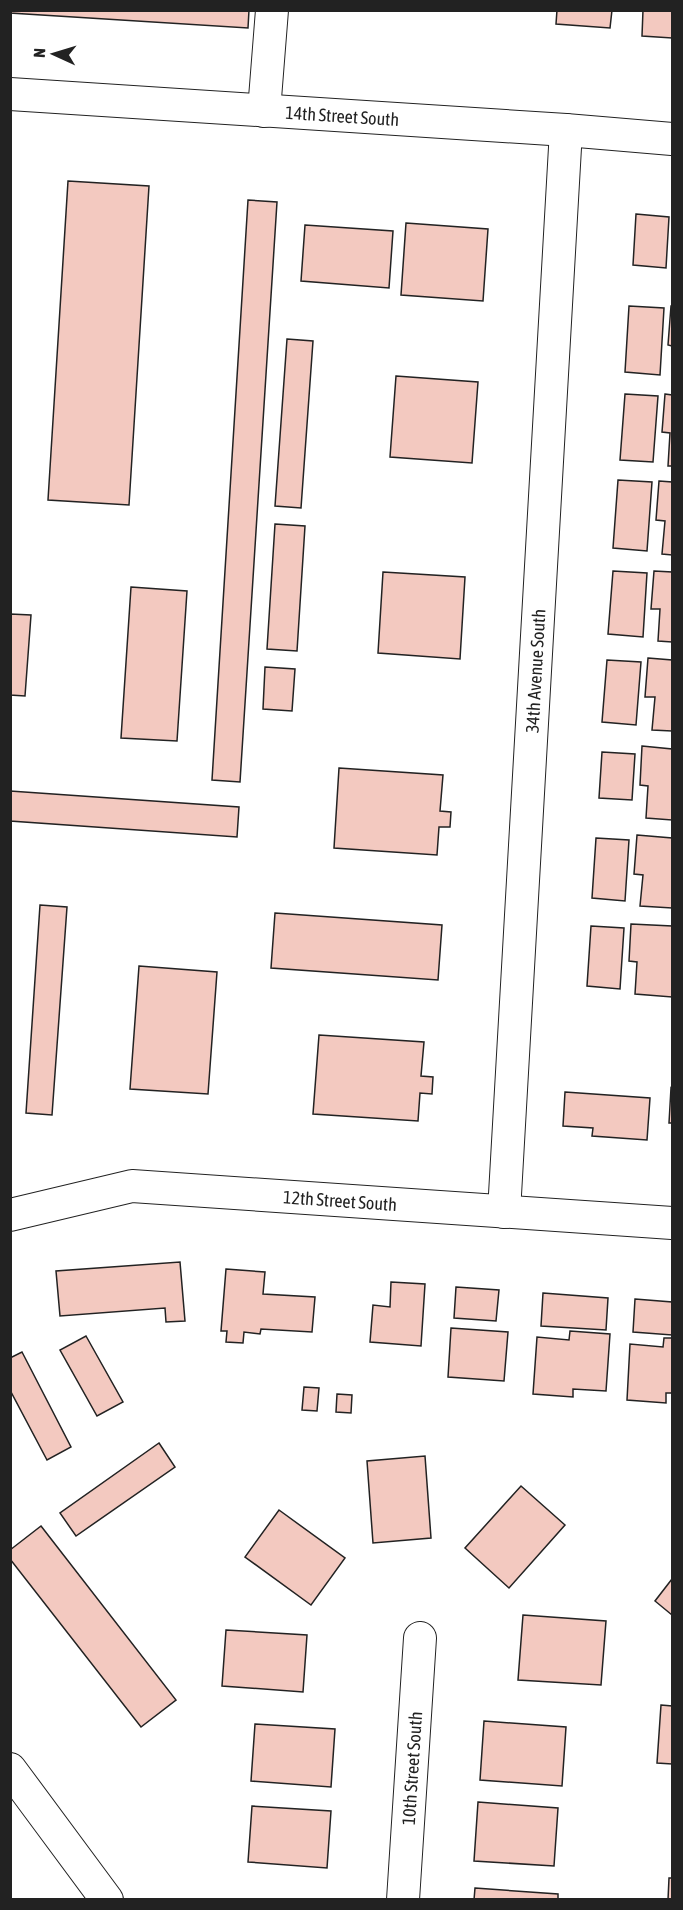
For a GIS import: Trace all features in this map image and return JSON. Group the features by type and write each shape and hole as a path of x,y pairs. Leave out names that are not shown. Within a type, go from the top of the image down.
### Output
{"street":[{"path":"264,111 272,10"},
{"name":"14th Street South","path":"10,94 672,139"},
{"name":"34th Avenue South","path":"504,1212 566,130"},
{"name":"12th Street South","path":"10,1215 132,1186 672,1223"},
{"name":"10th Street South","path":"402,1899 420,1638"},
{"path":"10,1769 107,1899"}],"building":[{"path":"10,10 249,10 248,28 10,13"},
{"path":"557,10 612,10 610,28 556,24"},
{"path":"643,10 672,10 672,38 642,36"},
{"path":"68,181 149,186 129,505 48,500"},
{"path":"248,200 277,202 240,782 212,780"},
{"path":"636,214 669,217 666,268 633,265"},
{"path":"406,223 488,229 483,301 401,295"},
{"path":"305,225 393,231 389,288 301,281"},
{"path":"629,306 664,308 660,375 625,372"},
{"path":"672,306 672,346 668,345"},
{"path":"287,339 313,341 301,508 275,506"},
{"path":"396,376 478,382 472,463 390,457"},
{"path":"625,394 658,396 653,462 620,460"},
{"path":"665,394 672,395 672,466 668,466 670,433 662,432"},
{"path":"618,480 652,482 647,551 613,548"},
{"path":"659,481 672,482 672,555 662,554 665,521 656,520"},
{"path":"275,524 305,526 297,651 267,649"},
{"path":"613,571 647,573 643,637 608,634"},
{"path":"654,571 672,572 672,642 658,641 660,609 651,609"},
{"path":"383,572 465,577 460,659 378,653"},
{"path":"131,587 187,591 177,741 121,738"},
{"path":"10,614 31,615 25,696 10,695"},
{"path":"648,658 672,660 672,731 652,730 655,697 645,697"},
{"path":"607,660 641,662 636,725 602,722"},
{"path":"265,667 295,669 292,711 263,709"},
{"path":"642,746 672,749 672,820 646,818 648,786 640,785"},
{"path":"602,752 635,754 632,800 599,798"},
{"path":"339,768 443,775 440,811 451,812 450,827 439,827 437,855 334,848"},
{"path":"10,791 239,807 237,837 10,821"},
{"path":"637,835 672,838 672,908 640,906 643,875 634,874"},
{"path":"596,838 629,840 625,901 592,898"},
{"path":"40,905 67,907 52,1115 26,1113"},
{"path":"275,913 442,925 438,980 271,968"},
{"path":"631,924 672,926 672,997 635,994 637,962 629,961"},
{"path":"591,926 624,928 620,989 587,986"},
{"path":"139,966 217,972 208,1094 130,1089"},
{"path":"319,1035 424,1042 421,1076 433,1077 432,1094 420,1093 418,1121 313,1114"},
{"path":"671,1088 672,1123 669,1123"},
{"path":"565,1092 650,1098 647,1140 592,1136 593,1128 563,1126"},
{"path":"180,1262 185,1321 166,1322 165,1308 60,1316 56,1271"},
{"path":"226,1269 265,1272 263,1294 315,1297 312,1332 261,1329 260,1334 244,1332 243,1343 226,1342 227,1331 221,1331"},
{"path":"391,1282 425,1284 421,1346 370,1342 373,1305 390,1307"},
{"path":"456,1287 499,1290 496,1321 454,1318"},
{"path":"543,1293 608,1298 606,1330 541,1326"},
{"path":"635,1299 672,1302 672,1335 633,1332"},
{"path":"451,1328 508,1332 504,1381 448,1377"},
{"path":"570,1331 610,1334 606,1391 573,1389 573,1397 533,1394 537,1337 569,1340"},
{"path":"86,1336 123,1402 97,1416 60,1350"},
{"path":"664,1338 672,1338 672,1393 666,1393 666,1403 627,1400 630,1344 663,1347"},
{"path":"22,1352 71,1447 47,1460 10,1390 10,1358"},
{"path":"304,1387 319,1388 317,1411 302,1410"},
{"path":"337,1394 352,1395 351,1413 336,1412"},
{"path":"159,1443 175,1467 76,1536 60,1513"},
{"path":"425,1456 431,1538 373,1543 367,1461"},
{"path":"521,1486 565,1525 509,1588 465,1548"},
{"path":"279,1510 345,1558 311,1605 245,1557"},
{"path":"41,1526 176,1700 141,1727 10,1559 10,1550"},
{"path":"672,1579 672,1615 655,1601"},
{"path":"523,1615 606,1621 601,1685 518,1680"},
{"path":"226,1630 307,1635 303,1692 222,1686"},
{"path":"661,1705 672,1706 672,1764 657,1763"},
{"path":"484,1721 566,1727 562,1786 480,1780"},
{"path":"255,1724 335,1729 331,1787 251,1781"},
{"path":"478,1802 558,1808 554,1866 474,1861"},
{"path":"252,1806 331,1811 327,1868 248,1862"},
{"path":"669,1878 672,1878 672,1900 668,1900"},
{"path":"475,1888 558,1894 558,1900 474,1900"}]}
